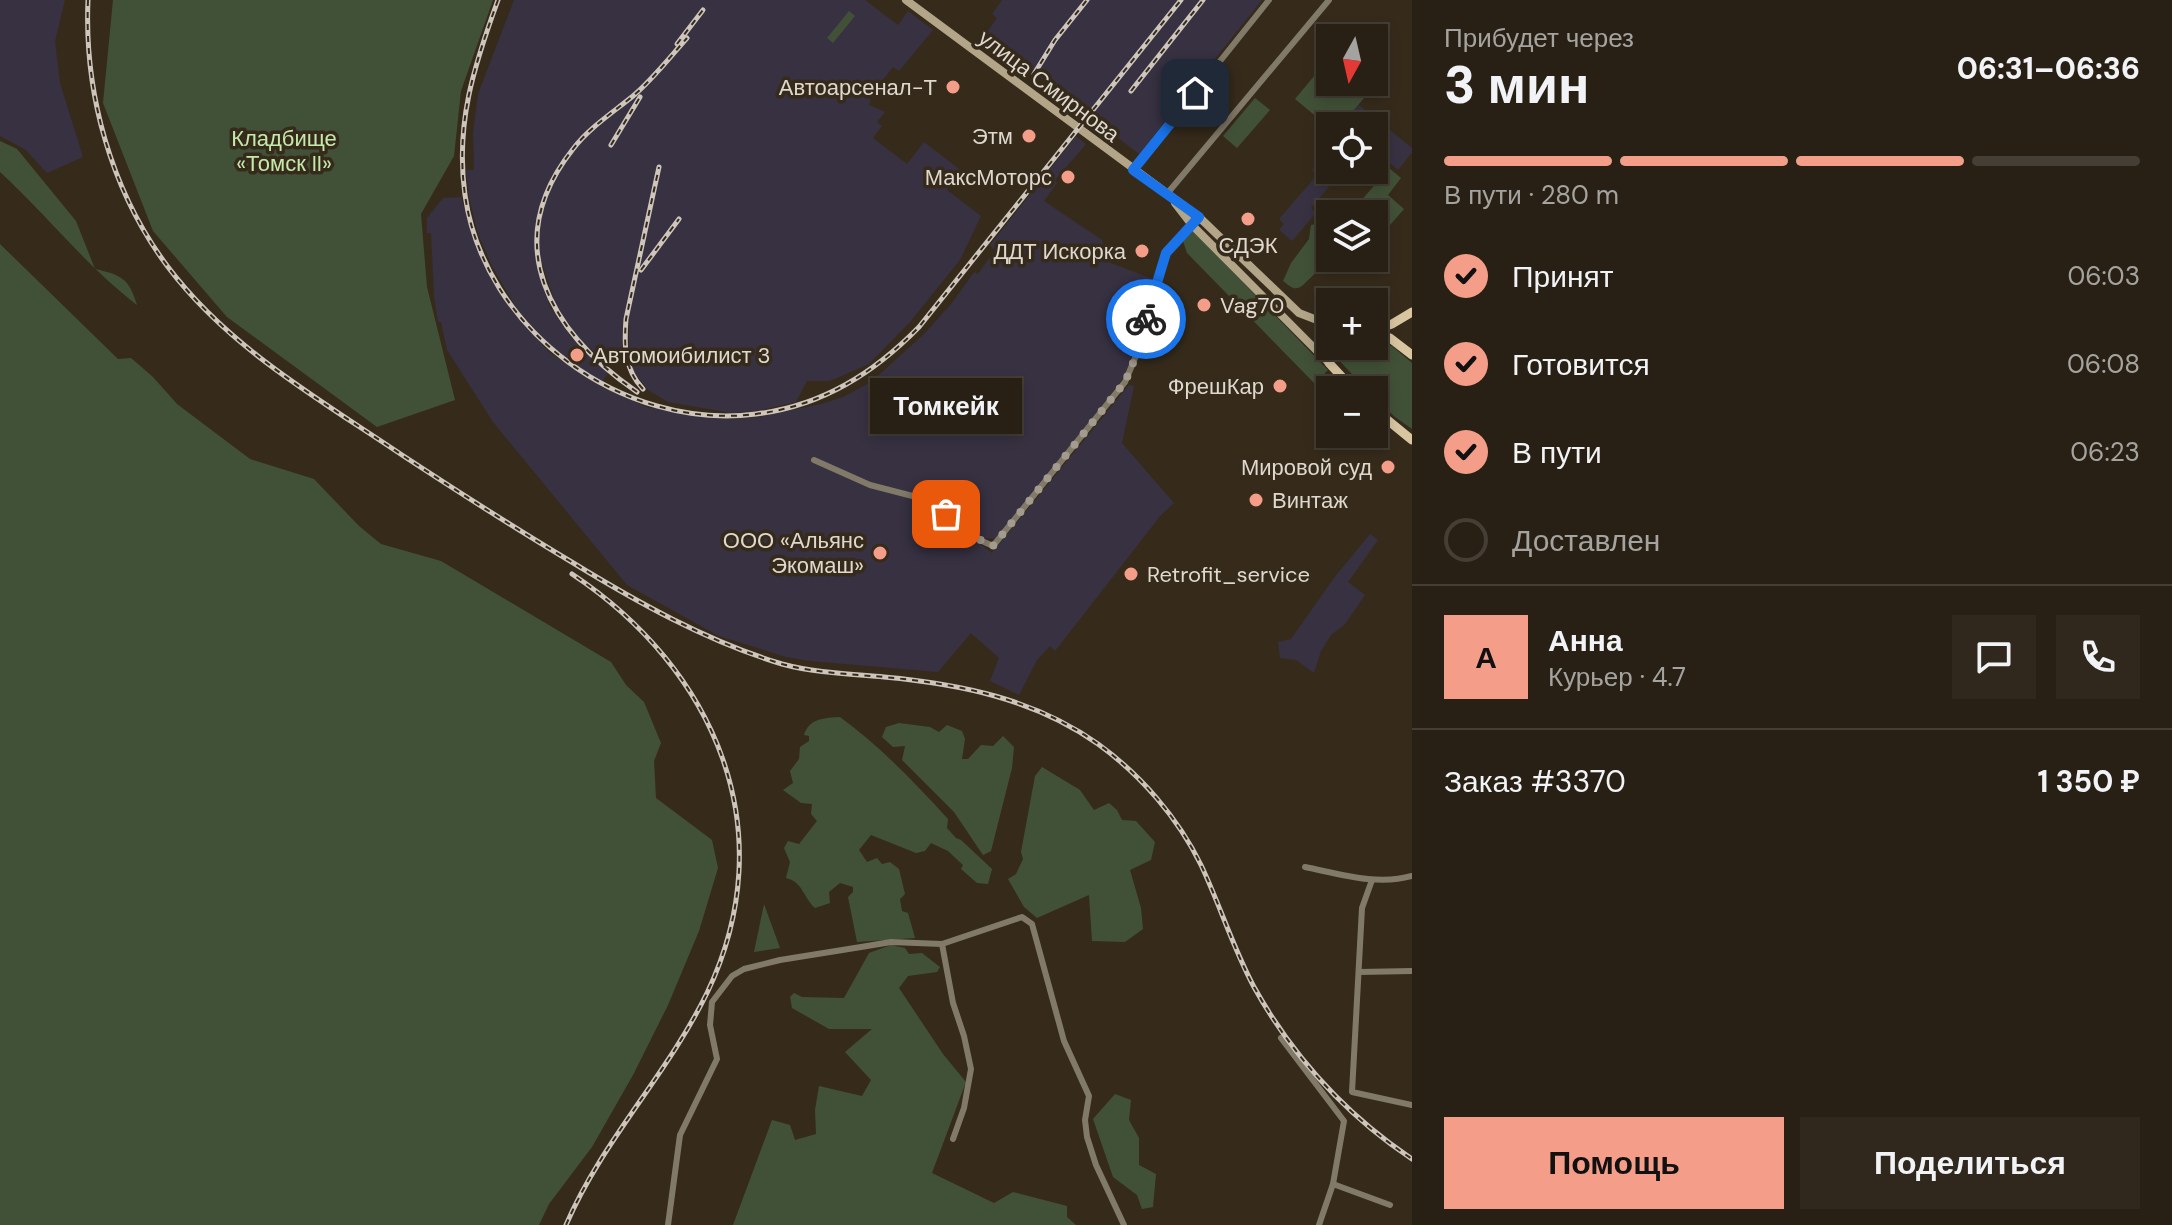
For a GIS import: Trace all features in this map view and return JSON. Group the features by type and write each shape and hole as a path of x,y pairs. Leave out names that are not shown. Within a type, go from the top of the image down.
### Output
{"main road":[{"name":"улица Смирнова","path":"906,0 1199,217 1290,306 1316,321"},
{"name":"улица Смирнова","path":"1169,197 1192,225 1329,363"},
{"path":"1388,326 1412,312"},
{"path":"1388,337 1412,355"},
{"path":"1329,360 1341,376"},
{"path":"1388,420 1412,440"},
{"path":"1401,431 1412,433"}],"street":[{"path":"1133,170 1269,0"},
{"path":"1169,197 1329,0"},
{"path":"814,460 870,485 928,500 993,546 1125,382 1138,351 1166,253 1199,217"},
{"path":"1305,867 1372,880 1398,880 1412,876"},
{"path":"1372,880 1362,908 1352,1092 1412,1105"},
{"path":"668,1225 680,1135 717,1059 710,1025 712,1002 732,976 744,969 780,960 891,942 942,944 1022,917 1032,924 1064,1041 1089,1096 1085,1120 1096,1165 1124,1225"},
{"path":"942,944 953,1003 971,1069 964,1108 953,1139"},
{"path":"1359,972 1412,971"},
{"path":"1281,1038 1344,1121 1333,1184 1319,1225"},
{"path":"1333,1184 1390,1205"}],"shaded area":[{"path":"0,0 65,0 55,41 60,83 83,157 47,173 26,150 0,136"},
{"path":"514,0 865,0 898,25 908,11 933,30 899,71 893,67 872,94 869,105 885,112 877,122 882,126 873,138 907,164 924,142 962,171 947,190 981,216 960,260 910,322 869,364 830,381 807,381 796,402 732,413 668,402 648,390 629,360 629,320 623,319 622,356 608,362 597,355 577,337 555,303 540,257 535,256 550,307 573,339 608,373 602,382 569,361 540,336 515,306 478,234 469,197 466,170 474,170 473,133 478,94"},
{"path":"1002,0 1262,0 1139,154 985,35 997,18 992,14"},
{"path":"1359,105 1368,112 1353,112"},
{"path":"1388,129 1412,148 1398,170 1388,162"},
{"path":"1076,136 1086,144 1055,180 1057,183 1044,201 1102,240 1108,262 1153,279 1129,365 1122,380 996,539 984,538 926,493 919,502 931,507 992,553 1129,385 1134,386 1122,443 1174,503 1161,515 1055,651 1050,646 1037,660 1019,695 990,681 999,658 971,633 938,672 810,661 786,657 719,636 627,585 493,422 447,350 441,322 438,322 431,233 427,233 427,218 443,198 461,197 472,236 486,269 510,308 550,353 602,387 647,407 705,417 759,417 821,404 843,397 871,382 924,334 974,272 978,274 995,250 990,245"},
{"path":"1316,176 1316,184 1331,184 1311,208 1316,213 1292,241 1279,230 1284,224 1279,219"},
{"path":"1370,534 1378,540 1348,582 1365,595 1345,624 1331,635 1321,651 1314,673 1296,660 1280,658 1278,642 1291,639"}],"green space":[{"name":"Кладбище «Томск II»","path":"113,0 493,0 461,91 454,156 421,214 427,287 455,400 377,427 227,317 153,231 103,103"},
{"path":"849,11 855,16 833,43 827,38"},
{"path":"1316,74 1316,96 1366,96 1352,112 1316,112 1316,116 1295,99"},
{"path":"1255,98 1270,110 1237,148 1223,136"},
{"path":"0,141 17,149 76,221 95,268 0,172"},
{"path":"1388,169 1401,178 1388,195 1404,209 1388,227 1388,200 1362,200 1375,184 1388,184"},
{"path":"1311,225 1316,225 1316,270 1300,287 1293,288 1283,281 1291,263 1309,239"},
{"path":"1193,231 1328,370 1322,376 1316,376 1315,384 1187,253 1183,241"},
{"path":"0,244 118,359 131,358 177,404 250,459 314,479 381,544 441,561 611,662 626,685 644,702 661,743 654,761 656,798 712,840 718,868 699,931 668,1005 633,1075 592,1147 549,1204 539,1225 0,1225"},
{"path":"96,269 123,279 137,305 118,290"},
{"path":"1388,345 1412,363 1412,429 1388,410 1388,376 1354,376 1339,360 1388,360"},
{"path":"840,717 910,779 948,819 947,828 956,838 992,869 988,884 977,883 961,869 963,865 948,851 931,843 925,851 916,853 871,835 859,850 867,862 877,858 882,864 890,862 899,869 905,894 900,899 902,911 908,913 915,938 857,942 848,897 853,887 840,883 829,892 830,903 815,908 799,886 786,878 790,862 784,848 788,841 799,844 817,821 811,814 812,804 801,803 783,790 793,783 790,771 799,759 800,747 809,741 809,736 804,735 806,729 818,720"},
{"path":"899,723 930,727 939,732 947,725 962,731 965,739 962,759 968,759 981,745 993,746 1003,736 1014,747 1012,768 991,851 983,855 954,812 902,760 905,746 893,747 882,737 886,727"},
{"path":"1042,767 1080,790 1094,810 1109,803 1122,820 1136,821 1155,842 1151,860 1130,870 1141,908 1143,929 1125,942 1092,941 1089,895 1037,918 1024,907 1008,879 1016,874 1023,859 1021,852 1035,776"},
{"path":"764,904 780,948 754,952"},
{"path":"891,945 905,948 909,954 922,953 940,967 937,972 908,976 899,988 943,1054 966,1082 932,1173 994,1203 1013,1192 1067,1206 1067,1217 1076,1225 733,1225 772,1120 790,1125 795,1140 816,1134 815,1110 819,1086 862,1096 871,1080 845,1052 872,1029 829,1029 792,1008 790,997 794,993 802,997 844,998 869,953"},
{"path":"1115,1094 1131,1100 1129,1120 1139,1138 1139,1165 1156,1174 1153,1207 1142,1209 1137,1195 1113,1177 1093,1119"}],"railway":[{"path":"88,0 91,70 105,140 117,174 148,238 192,296 219,323 277,370 443,482 646,606 699,632 754,655 794,667 941,684 996,696 1049,716 1098,744 1143,784 1170,814 1201,865 1254,987 1303,1060 1365,1123 1412,1159"},
{"path":"498,0 474,72 465,120 465,195 477,244 500,289 530,328 567,362 610,388 657,406 706,415 756,414 803,404 865,373 902,344 919,327 1181,0"},
{"path":"1034,74 1055,40 1087,0"},
{"path":"1131,91 1203,0"},
{"path":"677,44 703,10"},
{"path":"637,392 606,368 580,342 559,314 544,284 537,252 539,219 551,184 579,141 640,89 687,38"},
{"path":"611,145 640,97"},
{"path":"643,389 629,365 626,319 659,167"},
{"path":"641,270 679,219"},
{"path":"566,1225 598,1165 673,1052 707,993 729,932 739,872 736,814 722,758 698,705 664,657 622,613 572,574"}],"way so far":[{"path":"946,514 993,546 1125,382 1138,351 1146,319"}],"place":[{"name":"Автоарсенал-Т","path":"953,87"},
{"name":"Этм","path":"1029,136"},
{"name":"МаксМоторс","path":"1068,177"},
{"name":"СДЭК","path":"1248,219"},
{"name":"ДДТ Искорка","path":"1142,251"},
{"name":"Vag70","path":"1204,305"},
{"name":"Автомоибилист 3","path":"577,355"},
{"name":"ФрешКар","path":"1280,386"},
{"name":"Мировой суд","path":"1388,467"},
{"name":"Винтаж","path":"1256,500"},
{"name":"Томкейк","path":"946,514"},
{"name":"ООО «Альянс Экомаш»","path":"880,553"},
{"name":"Retrofit_service","path":"1131,574"}],"route":[{"path":"1146,319 1166,253 1199,217 1133,170 1195,93"}]}
